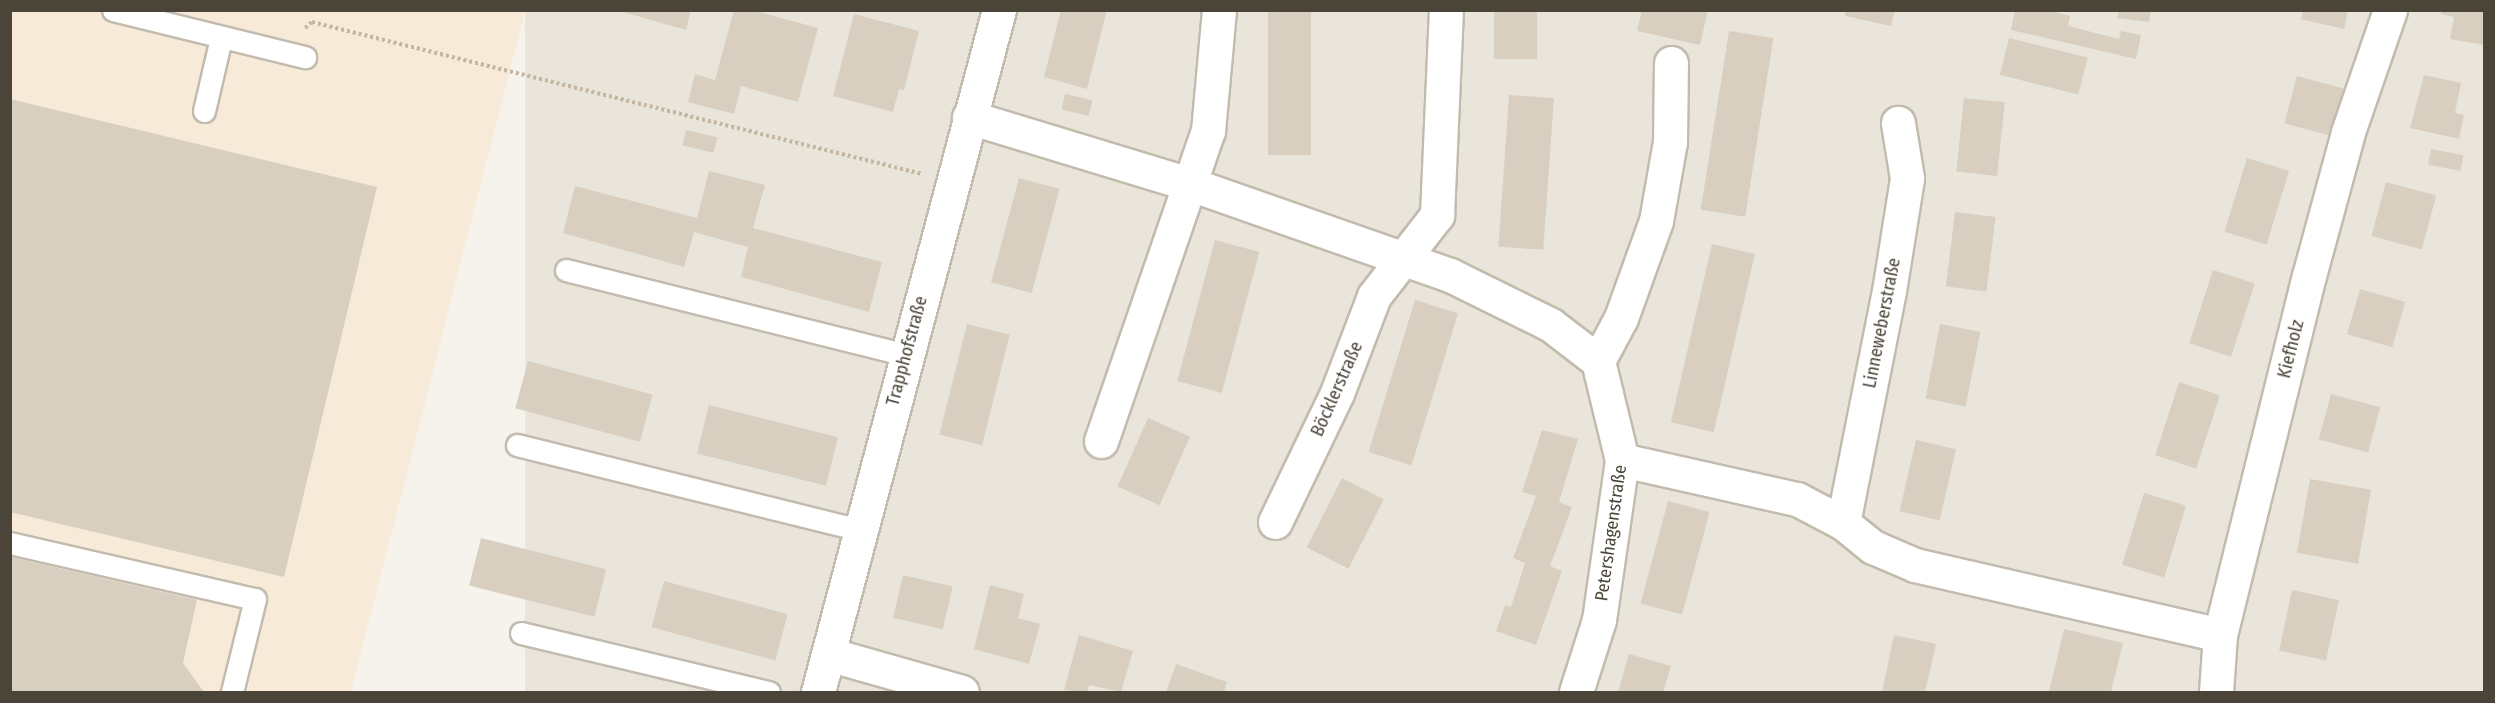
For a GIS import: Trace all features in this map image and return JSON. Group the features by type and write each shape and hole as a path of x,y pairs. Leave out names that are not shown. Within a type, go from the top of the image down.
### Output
{"street":[{"name":"Trapphofstraße","path":"818,693 999,10"},
{"path":"1101,441 1208,131 1219,10"},
{"name":"Böcklerstraße","path":"1275,522 1337,393 1374,296 1437,215 1446,10"},
{"name":"Kiefholz","path":"2216,693 2220,634 2348,132 2390,10"},
{"path":"969,117 1190,184 1450,275 1551,325 1598,361 1622,318 1656,221 1670,142 1671,63"},
{"name":"Linneweberstraße","path":"1843,523 1889,291 1907,178 1898,123"},
{"name":"Petershagenstraße","path":"1576,693 1599,620 1622,460 1598,361"},
{"path":"1622,460 1797,499 1843,523 1873,547 1915,565 2220,634"},
{"path":"828,654 962,693"}],"lane":[{"path":"113,10 182,19 220,38 305,57"},
{"path":"204,111 220,38"},
{"path":"566,270 906,356"},
{"path":"517,445 860,530"},
{"path":"10,543 255,599 232,693"},
{"path":"521,633 769,693"}],"path":[{"path":"276,50 312,22 952,181"}],"shaded area":[{"path":"10,11 525,11 351,692 11,692"},
{"path":"525,11 2484,11 2484,692 525,692"}],"building":[{"path":"616,10 691,10 686,30"},
{"path":"734,10 752,10 818,28 798,102 741,86 734,114 688,102 695,74 715,80"},
{"path":"1061,10 1107,10 1087,89 1044,77"},
{"path":"1268,10 1311,10 1311,155 1268,155"},
{"path":"1494,10 1537,10 1537,59 1494,59"},
{"path":"1642,10 1708,10 1700,45 1637,31"},
{"path":"1846,10 1895,10 1891,26 1845,16"},
{"path":"2015,10 2047,10 2070,16 2068,26 2119,39 2121,31 2141,35 2136,59 2011,30"},
{"path":"2119,10 2151,10 2149,22 2117,18"},
{"path":"2303,10 2348,10 2344,29 2301,19"},
{"path":"2441,10 2484,10 2484,45 2450,39 2454,17 2441,14"},
{"path":"854,14 919,31 904,90 899,89 893,112 833,96"},
{"path":"1729,31 1773,38 1745,217 1701,210"},
{"path":"2009,38 2088,58 2078,94 2000,75"},
{"path":"2424,75 2461,83 2455,113 2464,115 2459,139 2410,128"},
{"path":"2297,76 2343,88 2331,136 2284,123"},
{"path":"1065,94 1092,100 1089,116 1061,110"},
{"path":"1509,95 1554,98 1543,250 1498,247"},
{"path":"1964,98 2005,102 1997,176 1956,172"},
{"path":"10,99 377,187 284,577 10,512"},
{"path":"686,130 717,137 714,153 682,146"},
{"path":"2431,149 2463,155 2460,171 2428,165"},
{"path":"2247,158 2289,171 2267,244 2224,232"},
{"path":"709,171 765,185 753,228 882,262 869,312 741,277 748,247 694,232 684,267 563,233 575,186 697,218"},
{"path":"1019,178 1060,189 1032,293 991,282"},
{"path":"2386,182 2436,195 2422,250 2372,236"},
{"path":"1955,212 1996,217 1987,291 1946,286"},
{"path":"1215,240 1259,252 1222,393 1177,381"},
{"path":"1712,244 1755,254 1714,432 1671,422"},
{"path":"2213,270 2255,284 2231,357 2189,343"},
{"path":"2360,289 2405,302 2392,347 2347,334"},
{"path":"1415,300 1458,313 1412,465 1369,452"},
{"path":"967,324 1010,335 982,445 939,435"},
{"path":"1940,324 1980,332 1966,406 1925,399"},
{"path":"528,361 653,394 640,442 515,408"},
{"path":"2179,382 2220,395 2196,469 2155,455"},
{"path":"2331,394 2380,407 2368,453 2319,439"},
{"path":"709,405 838,437 826,486 697,454"},
{"path":"1148,418 1190,437 1160,505 1117,487"},
{"path":"1542,430 1578,439 1559,502 1572,507 1550,566 1562,571 1536,645 1496,631 1505,605 1511,607 1525,563 1513,558 1536,496 1522,492"},
{"path":"1916,440 1956,449 1940,520 1900,511"},
{"path":"1342,478 1384,499 1348,569 1307,547"},
{"path":"2310,479 2371,490 2358,564 2297,553"},
{"path":"2144,493 2186,506 2164,578 2122,565"},
{"path":"1668,501 1710,512 1682,615 1641,603"},
{"path":"481,538 606,569 594,617 469,586"},
{"path":"10,557 197,600 183,663 204,692 10,692"},
{"path":"903,575 953,586 943,629 893,618"},
{"path":"664,581 788,614 775,660 652,627"},
{"path":"990,585 1024,594 1018,618 1040,624 1029,664 974,649"},
{"path":"2292,590 2339,600 2326,661 2279,651"},
{"path":"2064,629 2123,643 2111,692 2049,692"},
{"path":"1079,635 1133,651 1121,692 1089,685 1087,692 1064,690"},
{"path":"1894,635 1936,644 1925,692 1882,692"},
{"path":"1629,654 1671,666 1663,692 1618,692"},
{"path":"1176,664 1227,682 1224,692 1166,692"}]}
